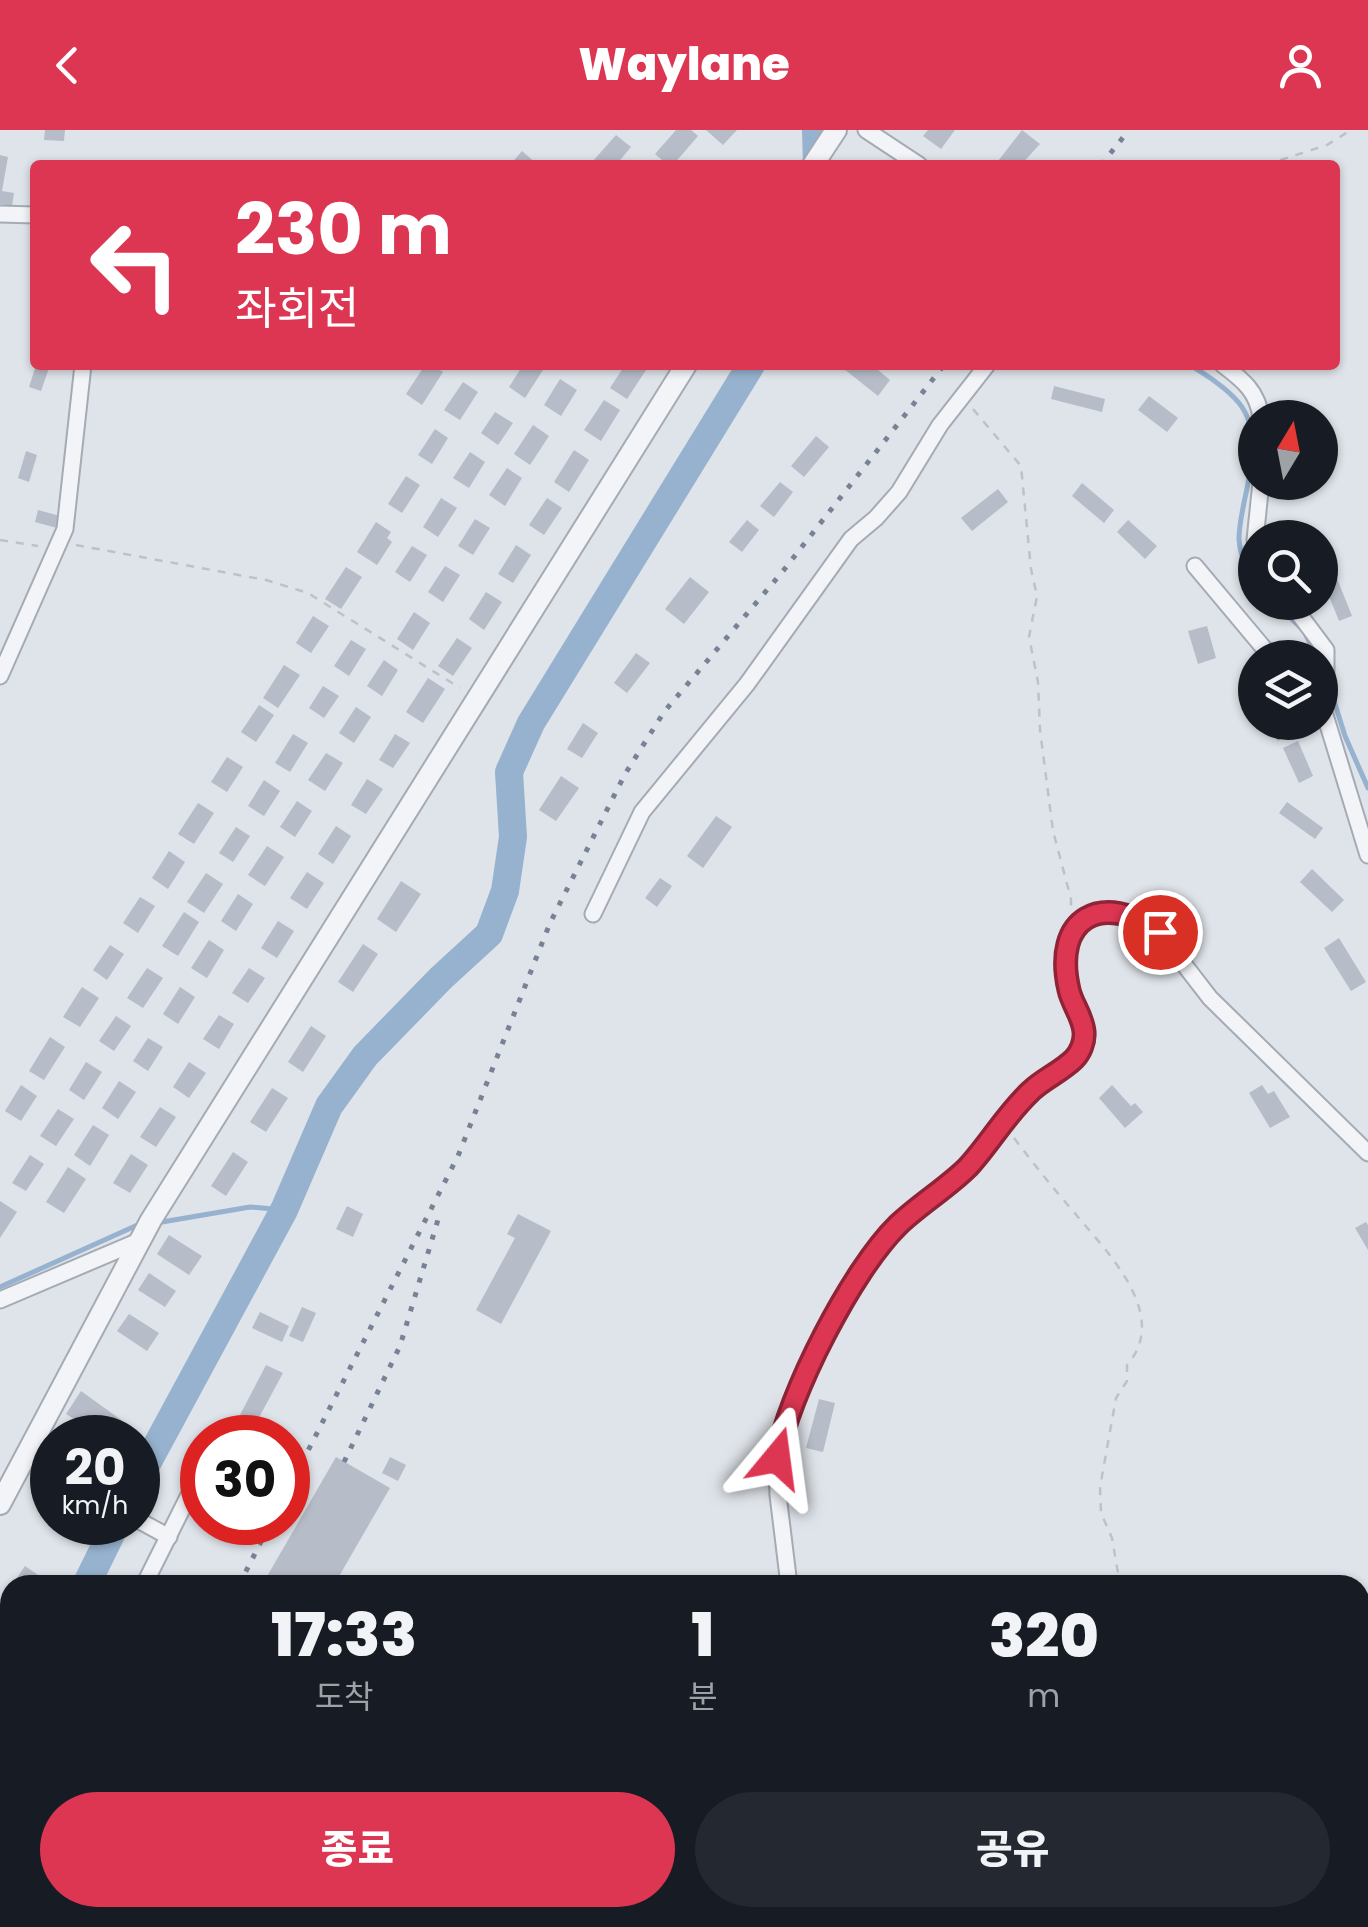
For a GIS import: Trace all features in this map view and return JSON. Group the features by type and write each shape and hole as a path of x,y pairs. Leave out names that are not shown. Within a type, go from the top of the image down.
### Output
{"street":[{"path":"816,160 835,130"},
{"path":"866,130 912,160"},
{"path":"884,160 889,145"},
{"path":"0,214 30,215"},
{"path":"0,676 69,512 83,370"},
{"path":"0,1504 139,1241 678,370"},
{"path":"593,914 642,812 747,684 851,539 898,492 983,370"},
{"path":"1230,370 1248,384 1258,400"},
{"path":"1195,566 1257,640"},
{"path":"1333,740 1368,856"},
{"path":"788,1575 777,1458 782,1432 807,1373 873,1252 898,1225 966,1169 1030,1091 1075,1058 1084,1042 1084,1030 1069,989 1067,962 1071,933 1090,914 1113,910 1138,916 1160,932 1210,998 1368,1152"},
{"path":"0,1300 139,1241"},
{"path":"149,1575 180,1514"},
{"path":"160,1532 169,1537"}],"path":[{"path":"1280,160 1328,145 1351,130"},
{"path":"960,398 983,419 1021,466 1031,569 1038,596 1029,637 1038,682 1053,831 1070,899 1071,933"},
{"path":"0,540 57,548 76,544 266,580 308,594 477,698"},
{"path":"1004,1125 1118,1262 1134,1292 1140,1325 1139,1351 1127,1365 1126,1381 1116,1398 1100,1486 1101,1512 1112,1538 1118,1575"}],"building":[{"path":"45,130 65,130 64,141 44,140"},
{"path":"676,130 691,130 698,136 677,160 662,160 655,154"},
{"path":"706,130 737,130 723,145"},
{"path":"928,130 955,130 941,149 923,136"},
{"path":"1022,130 1040,144 1026,160 999,160"},
{"path":"616,135 631,147 620,160 594,160"},
{"path":"522,151 532,160 514,160"},
{"path":"0,155 8,157 2,191 14,193 12,206 0,204"},
{"path":"34,370 48,370 41,391 29,387"},
{"path":"422,370 443,372 422,405 406,394"},
{"path":"520,370 543,370 525,398 509,387"},
{"path":"622,370 646,370 627,399 610,388"},
{"path":"845,370 878,370 890,380 878,396"},
{"path":"560,379 577,390 561,416 544,405"},
{"path":"463,382 478,392 460,420 444,410"},
{"path":"1054,386 1105,399 1102,412 1051,399"},
{"path":"1149,396 1178,418 1167,432 1138,410"},
{"path":"604,400 620,410 601,441 584,430"},
{"path":"495,412 513,423 498,445 481,433"},
{"path":"533,425 549,436 530,465 514,454"},
{"path":"435,429 448,438 432,464 418,455"},
{"path":"816,436 829,447 804,477 791,466"},
{"path":"574,450 589,460 569,492 554,482"},
{"path":"26,451 37,455 29,482 18,478"},
{"path":"470,452 485,462 469,488 453,478"},
{"path":"507,468 522,478 505,506 489,495"},
{"path":"406,476 420,485 402,513 388,504"},
{"path":"780,482 793,492 774,517 760,506"},
{"path":"1082,483 1114,510 1104,523 1072,496"},
{"path":"998,489 1008,502 972,531 961,518"},
{"path":"441,498 457,508 438,537 423,527"},
{"path":"547,498 562,508 544,535 529,525"},
{"path":"38,510 60,516 57,528 35,522"},
{"path":"475,519 490,528 473,555 458,546"},
{"path":"747,520 759,530 742,552 729,542"},
{"path":"1128,520 1157,546 1145,559 1117,532"},
{"path":"376,522 391,532 387,538 392,542 377,565 357,552"},
{"path":"516,545 531,555 513,583 498,574"},
{"path":"412,546 427,555 410,582 395,572"},
{"path":"445,566 460,575 443,602 428,592"},
{"path":"346,567 362,577 341,609 325,599"},
{"path":"690,577 709,592 684,624 665,609"},
{"path":"1338,581 1352,616 1338,618"},
{"path":"486,592 502,602 484,630 469,619"},
{"path":"414,612 430,623 413,650 397,639"},
{"path":"313,616 329,626 311,653 296,643"},
{"path":"1207,626 1216,658 1198,664 1188,631"},
{"path":"457,638 472,648 453,676 438,666"},
{"path":"351,640 366,649 349,676 334,666"},
{"path":"636,653 650,663 627,693 614,683"},
{"path":"384,660 398,670 382,696 367,686"},
{"path":"284,665 300,675 278,708 263,698"},
{"path":"428,678 445,689 423,723 406,712"},
{"path":"323,686 339,696 324,718 309,708"},
{"path":"259,705 274,715 256,742 241,732"},
{"path":"356,707 371,717 354,743 339,733"},
{"path":"583,723 598,733 582,758 567,749"},
{"path":"293,734 308,743 290,772 275,763"},
{"path":"395,734 410,743 393,768 379,760"},
{"path":"1298,741 1313,776 1299,783 1283,748"},
{"path":"326,753 343,763 325,791 308,780"},
{"path":"227,757 243,767 227,792 211,782"},
{"path":"561,776 579,788 556,821 539,810"},
{"path":"367,779 383,789 366,814 351,805"},
{"path":"264,780 280,791 264,816 248,806"},
{"path":"297,801 312,811 295,837 280,827"},
{"path":"1287,802 1323,828 1315,839 1279,813"},
{"path":"198,803 214,813 194,844 178,834"},
{"path":"716,816 732,827 703,868 687,856"},
{"path":"336,826 351,836 333,864 318,854"},
{"path":"236,827 250,836 233,862 219,853"},
{"path":"267,846 284,857 265,886 248,875"},
{"path":"169,851 185,862 168,889 152,878"},
{"path":"1312,869 1344,900 1332,912 1300,882"},
{"path":"307,872 324,883 307,909 290,898"},
{"path":"206,873 223,884 204,913 187,902"},
{"path":"660,878 672,886 657,907 645,898"},
{"path":"401,881 421,894 396,932 377,919"},
{"path":"238,894 253,904 236,931 221,921"},
{"path":"140,897 155,906 138,933 123,923"},
{"path":"184,912 199,922 178,956 162,946"},
{"path":"278,921 294,931 277,958 261,948"},
{"path":"1339,938 1366,982 1351,991 1324,948"},
{"path":"209,940 224,950 207,978 191,968"},
{"path":"363,944 378,954 353,992 338,982"},
{"path":"110,945 124,954 107,980 93,970"},
{"path":"147,968 163,978 143,1008 127,998"},
{"path":"249,968 265,978 248,1003 232,993"},
{"path":"82,987 99,998 80,1027 63,1017"},
{"path":"180,987 195,997 178,1024 163,1014"},
{"path":"219,1015 234,1024 219,1049 203,1039"},
{"path":"116,1016 131,1026 114,1051 99,1041"},
{"path":"311,1026 326,1036 303,1072 288,1062"},
{"path":"50,1037 65,1047 44,1080 29,1071"},
{"path":"148,1038 163,1047 148,1071 133,1061"},
{"path":"86,1062 102,1072 84,1100 69,1090"},
{"path":"189,1062 206,1073 189,1098 173,1087"},
{"path":"119,1081 136,1092 118,1119 102,1108"},
{"path":"21,1085 37,1096 21,1121 5,1111"},
{"path":"1112,1085 1131,1106 1135,1103 1143,1112 1125,1128 1099,1098"},
{"path":"1262,1085 1268,1094 1274,1091 1290,1117 1270,1128 1249,1093"},
{"path":"272,1088 288,1098 266,1132 250,1122"},
{"path":"160,1107 176,1117 156,1147 140,1137"},
{"path":"58,1109 74,1119 56,1146 40,1136"},
{"path":"93,1125 109,1135 90,1166 74,1155"},
{"path":"233,1152 248,1162 226,1196 211,1186"},
{"path":"131,1154 148,1165 130,1193 113,1183"},
{"path":"30,1155 44,1164 26,1191 12,1183"},
{"path":"68,1167 86,1179 64,1213 46,1202"},
{"path":"0,1201 17,1212 0,1238"},
{"path":"347,1206 363,1214 353,1237 336,1229"},
{"path":"518,1214 551,1231 501,1324 476,1310 515,1238 507,1234"},
{"path":"1366,1222 1368,1225 1368,1250 1355,1228"},
{"path":"169,1235 202,1256 189,1275 157,1254"},
{"path":"149,1273 176,1291 165,1307 138,1290"},
{"path":"302,1307 316,1313 303,1342 289,1336"},
{"path":"260,1312 289,1326 282,1342 252,1328"},
{"path":"129,1314 159,1333 147,1351 117,1331"},
{"path":"266,1365 283,1373 260,1415 240,1415"},
{"path":"81,1391 114,1415 68,1415"},
{"path":"819,1399 835,1403 823,1452 806,1448"},
{"path":"336,1457 390,1488 340,1575 268,1575 285,1545 310,1545 310,1502"},
{"path":"390,1457 406,1465 398,1481 382,1473"},
{"path":"25,1566 38,1575 19,1575"}],"waterway":[{"path":"816,130 817,160"},
{"path":"160,1439 284,1210 329,1106 365,1056 489,934 505,891 513,837 509,772 531,723 748,370"},
{"path":"1198,370 1229,392 1248,418 1253,452 1241,520"},
{"path":"1293,620 1308,640"},
{"path":"1338,714 1368,788"},
{"path":"162,1222 250,1207 284,1210"},
{"path":"0,1287 142,1223"},
{"path":"91,1575 106,1545"}],"railway":[{"path":"1105,160 1129,130"},
{"path":"310,1447 458,1156 550,923 625,774 664,712 783,571 940,370"},
{"path":"344,1462 400,1346 440,1213"},
{"path":"244,1575 259,1545"}],"route":[{"path":"777,1458 782,1432 807,1373 873,1252 898,1225 966,1169 1030,1091 1075,1058 1084,1042 1084,1030 1069,989 1071,933 1090,914 1113,910 1138,916 1160,932"}]}
